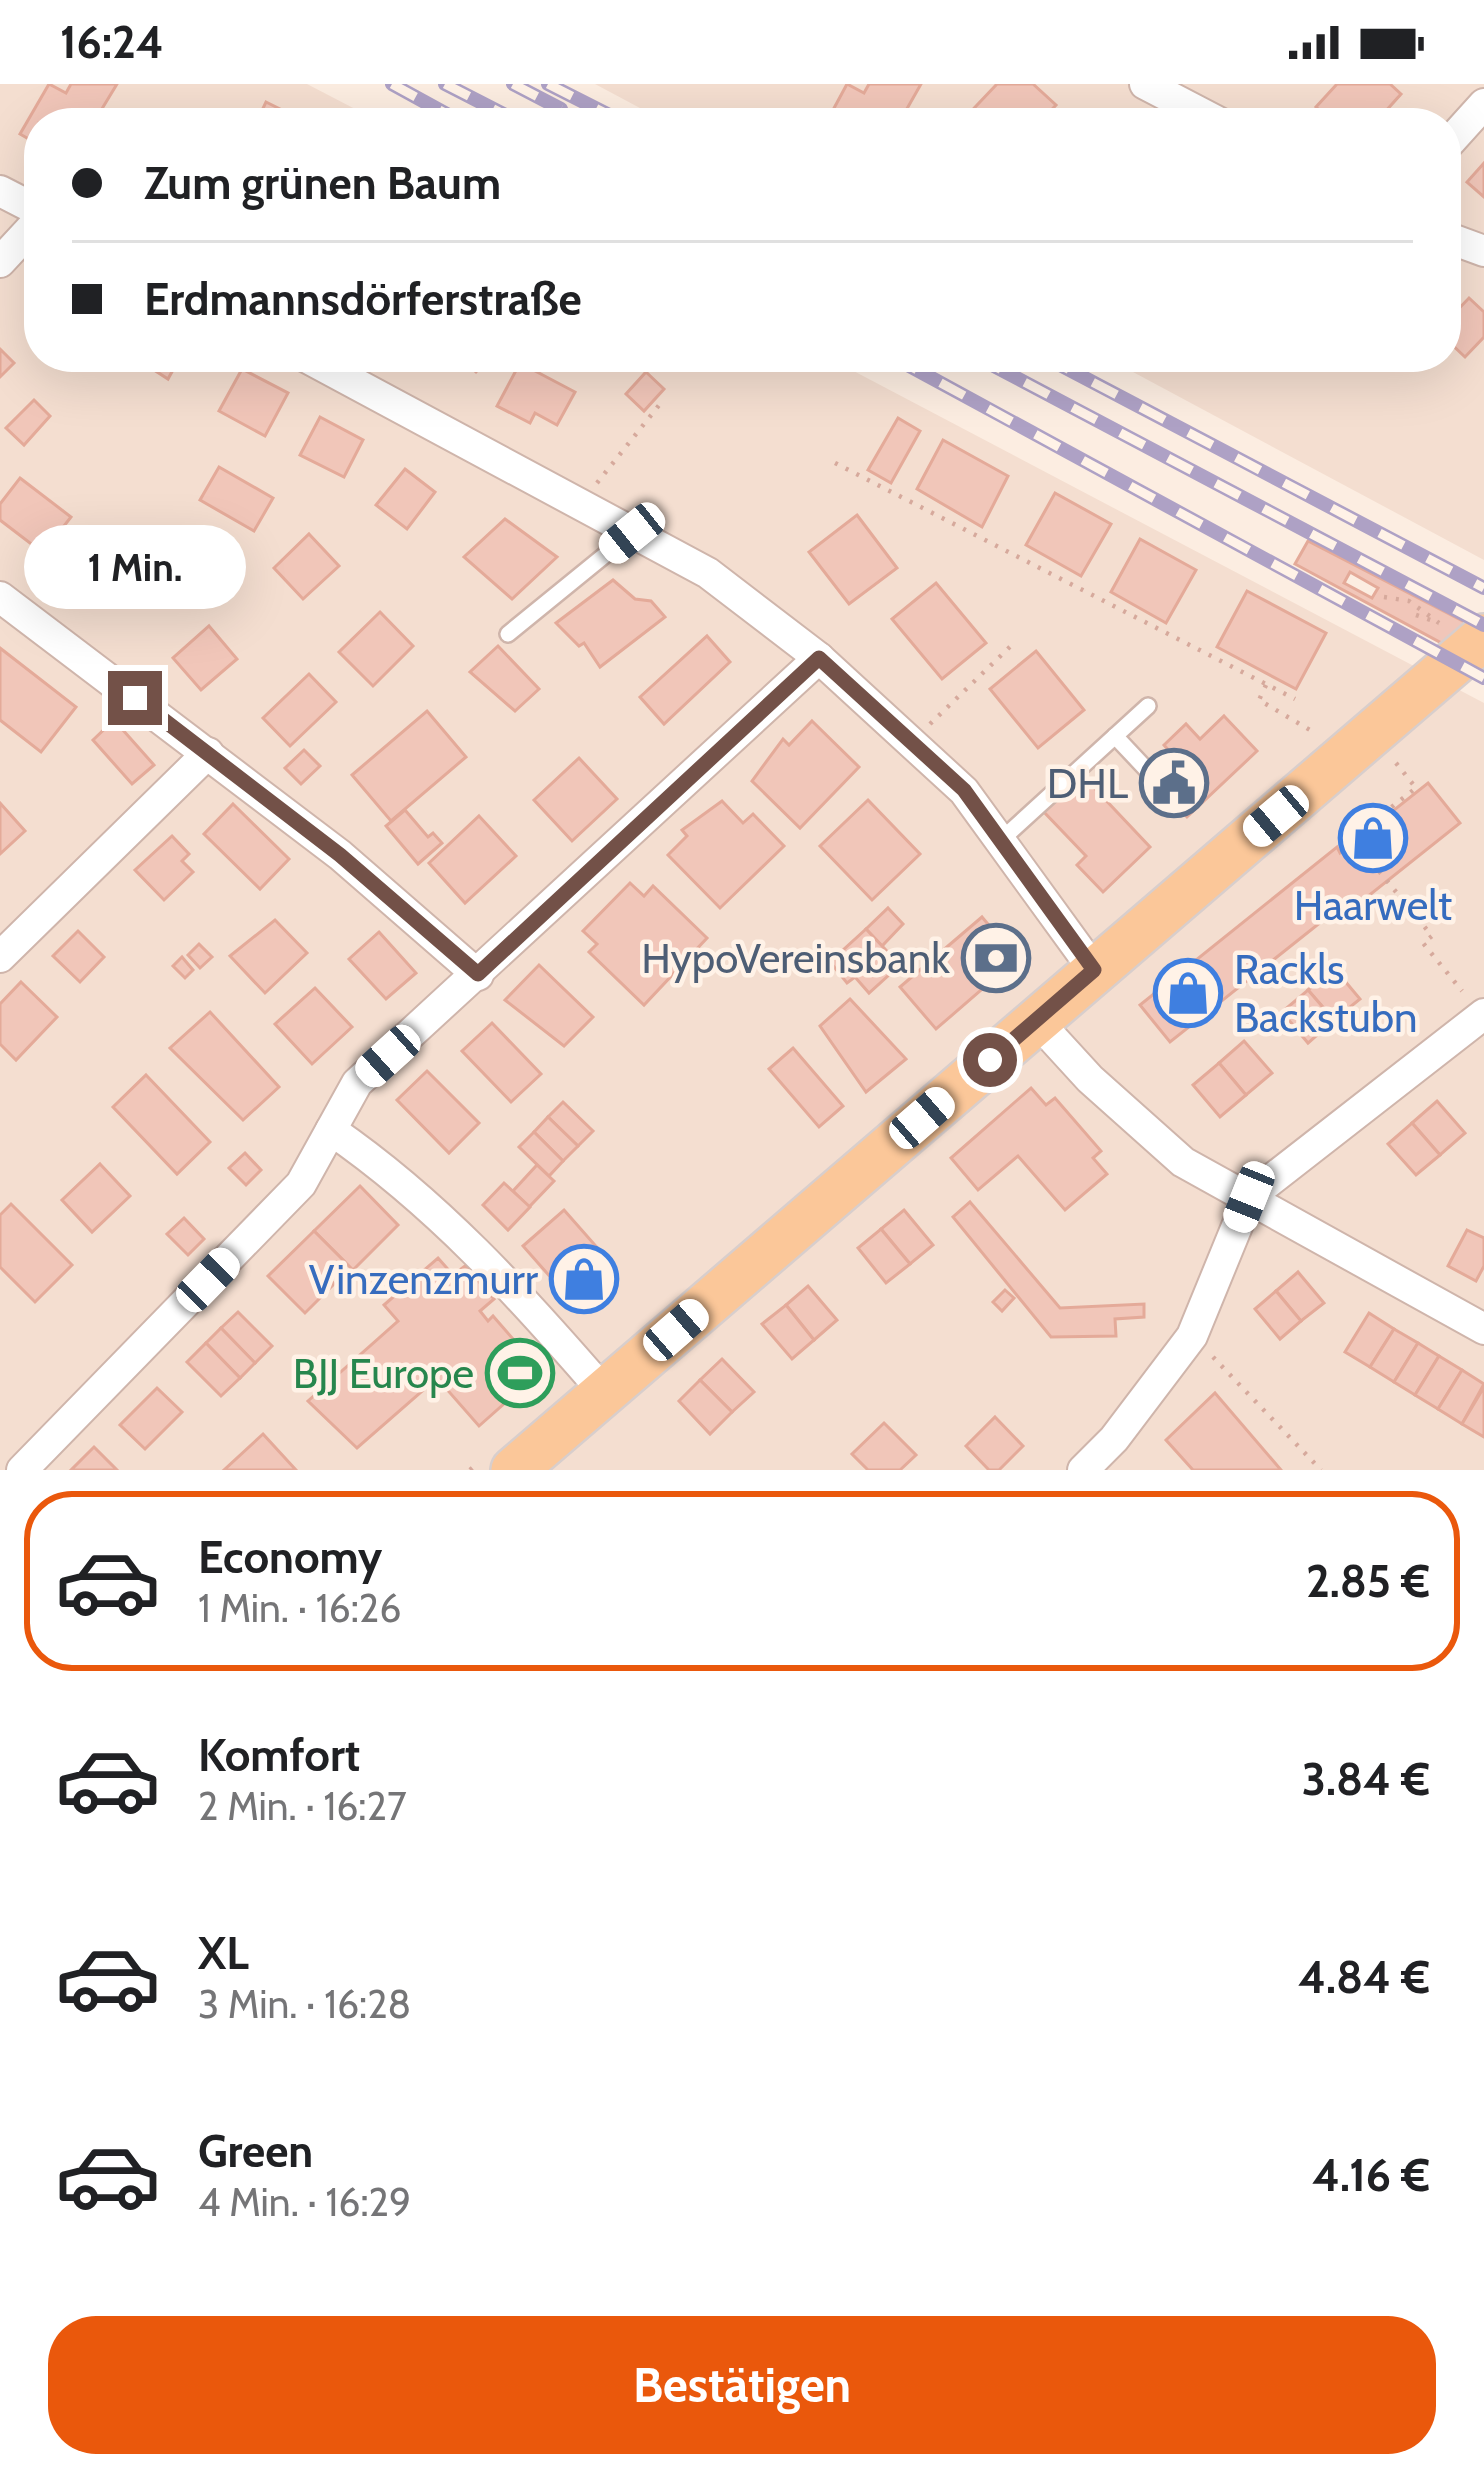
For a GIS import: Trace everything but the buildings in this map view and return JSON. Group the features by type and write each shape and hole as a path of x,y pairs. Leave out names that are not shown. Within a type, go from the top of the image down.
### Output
{"main road":[{"path":"514,1470 1484,638"}],"street":[{"path":"1145,84 1191,108"},
{"path":"1461,129 1484,104"},
{"path":"0,262 24,234"},
{"path":"334,372 708,573 819,658 964,790 1094,970"},
{"path":"0,597 340,855 478,974"},
{"path":"22,1470 301,1184 357,1083 819,658"},
{"path":"0,957 208,753"},
{"path":"1083,1470 1114,1439 1192,1336 1249,1197 1293,1168 1482,1014"},
{"path":"1036,1020 1138,1125 1183,1162 1484,1329"},
{"path":"331,1130 442,1216 509,1282 604,1392"}],"lane":[{"path":"508,634 632,533"},
{"path":"1000,842 1148,706"},
{"path":"1115,736 1148,770"}],"path":[{"path":"593,487 660,404"},
{"path":"835,463 1295,699"},
{"path":"1384,597 1409,601 1438,622"},
{"path":"1417,615 1428,621"},
{"path":"914,741 1016,640"},
{"path":"1266,685 1259,700 1307,724 1319,737"},
{"path":"1393,759 1416,788 1352,838 1432,936 1423,943 1482,1014"},
{"path":"1192,1336 1321,1470"}],"shaded area":[{"path":"0,84 307,84 353,108 24,108 24,372 855,372 1484,703 1484,1470 0,1470"},
{"path":"595,84 1484,84 1484,560 1133,372 1461,372 1461,108 640,108"}],"railway":[{"path":"392,84 436,108"},
{"path":"445,84 492,108"},
{"path":"513,84 559,108"},
{"path":"548,84 595,108"},
{"path":"921,372 1484,678"},
{"path":"1005,372 1484,625"},
{"path":"1074,372 1484,588"}],"place":[{"name":"DHL","path":"1174,783"},
{"name":"Haarwelt","path":"1373,838"},
{"name":"HypoVereinsbank","path":"996,958"},
{"name":"Rackls Backstubn","path":"1188,993"},
{"name":"Vinzenzmurr","path":"584,1279"},
{"name":"BJJ Europe","path":"520,1373"}],"route":[{"path":"135,698 340,855 478,974 819,658 964,790 1094,970 990,1060"}]}
